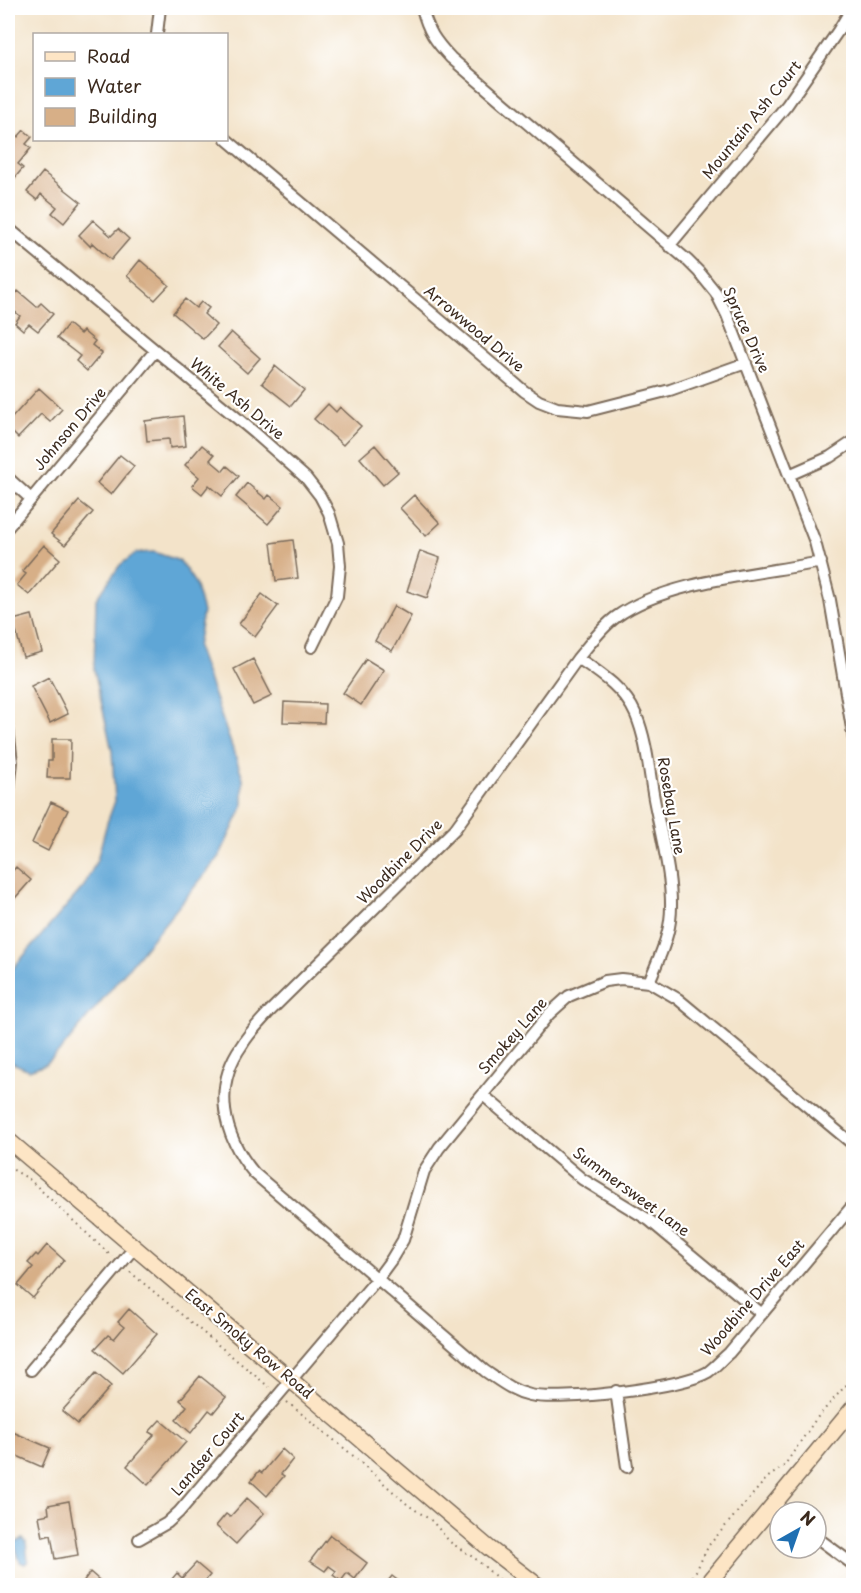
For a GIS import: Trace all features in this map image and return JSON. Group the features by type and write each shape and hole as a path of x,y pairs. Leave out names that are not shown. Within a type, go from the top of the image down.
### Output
{"street":[{"path":"157,33 160,8"},
{"name":"Spruce Drive","path":"422,8 426,25 435,41 451,58 699,272 716,293 746,363 815,542 830,600 854,740"},
{"name":"Mountain Ash Court","path":"669,246 787,105 852,8"},
{"name":"Arrowwood Drive","path":"228,141 524,391 539,401 572,411 588,411 670,390 746,363"},
{"name":"White Ash Drive","path":"8,228 286,460 306,478 320,496 338,543 340,566 337,596 312,646"},
{"name":"Johnson Drive","path":"8,527 155,351"},
{"path":"789,475 830,457 854,441"},
{"path":"8,478 31,499"},
{"name":"Woodbine Drive","path":"377,1279 254,1173 241,1158 232,1141 224,1110 230,1068 240,1046 268,1012 455,829 578,658 616,617 637,604 675,589 821,562"},
{"name":"Rosebay Lane","path":"578,658 606,678 626,698 636,714 644,742 671,893 670,921 649,982"},
{"path":"8,729 12,762 8,798"},
{"name":"Smokey Lane","path":"291,1380 391,1260 403,1240 424,1171 439,1148 549,1014 569,996 605,981 621,979 649,982 678,999 854,1145"},
{"name":"Summersweet Lane","path":"483,1095 582,1179 649,1220 762,1314"},
{"name":"East Smoky Row Road","path":"8,1140 490,1549"},
{"name":"Woodbine Drive East","path":"377,1279 485,1371 509,1388 532,1396 575,1397 677,1383 709,1371 729,1353 854,1204"},
{"path":"31,1370 134,1248"},
{"name":"Landser Court","path":"139,1539 179,1512 291,1380"},
{"path":"616,1391 627,1467"},
{"path":"784,1500 854,1407"},
{"path":"706,1586 768,1519"},
{"path":"828,1546 854,1565"},
{"path":"490,1549 520,1586"},
{"path":"490,1549 538,1586"}],"path":[{"path":"8,1167 29,1179 111,1257"},
{"path":"128,1271 350,1454 408,1505 432,1521 450,1542 477,1560 506,1586"},
{"path":"685,1586 696,1573 709,1545 767,1478 784,1466 816,1419 854,1376"}],"water":[{"path":"154,552 180,561 195,583 203,612 197,647 243,778 243,806 219,857 61,1050 46,1064 29,1070 8,1061 8,974 84,886 97,860 115,801 112,751 94,669 96,599 120,565 136,553"},
{"path":"23,1539 26,1542 28,1561 25,1564 20,1562 14,1543"}],"building":[{"path":"8,127 18,137 24,130 32,137 26,144 31,148 18,164 23,168 13,180 8,176"},
{"path":"43,172 81,202 64,223 52,213 57,207 41,194 37,200 27,192"},
{"path":"93,220 111,236 118,229 129,239 111,260 92,243 90,246 79,235"},
{"path":"140,260 169,285 155,300 127,276"},
{"path":"18,291 37,307 41,303 53,314 38,331 29,324 23,330 15,323 20,316 8,306 8,303"},
{"path":"185,299 196,308 201,302 209,308 204,314 216,325 203,339 173,313"},
{"path":"68,324 80,334 83,331 95,341 92,345 102,353 87,371 76,361 80,356 57,338"},
{"path":"231,332 260,358 247,373 218,347"},
{"path":"275,366 304,390 291,406 262,383"},
{"path":"39,388 62,409 50,422 41,414 18,438 8,428 8,422"},
{"path":"328,404 336,412 340,407 361,426 343,445 314,419"},
{"path":"183,416 186,446 170,448 169,439 147,441 145,421"},
{"path":"202,445 214,455 210,460 223,471 227,466 239,476 222,496 209,485 202,494 192,486 199,477 185,465"},
{"path":"375,445 398,472 383,485 360,458"},
{"path":"120,455 134,466 111,495 97,483"},
{"path":"247,483 266,499 269,495 283,506 268,524 236,497"},
{"path":"414,495 440,523 426,536 400,508"},
{"path":"79,501 93,512 65,545 51,534"},
{"path":"293,540 298,578 276,581 271,543"},
{"path":"44,545 60,559 29,595 17,585 26,574 22,571"},
{"path":"420,551 440,558 427,598 407,591"},
{"path":"262,594 278,606 255,637 239,624"},
{"path":"394,606 411,616 392,651 375,641"},
{"path":"32,615 42,652 23,657 13,620"},
{"path":"253,659 272,696 253,705 234,669"},
{"path":"366,659 384,670 361,705 343,693"},
{"path":"49,677 68,714 50,723 31,686"},
{"path":"284,702 325,704 324,723 283,722"},
{"path":"52,739 71,739 70,778 47,778 48,761 52,761"},
{"path":"51,802 68,810 48,851 32,843"},
{"path":"16,867 31,880 8,906 8,876"},
{"path":"47,1245 64,1260 33,1298 18,1285 33,1267 28,1263"},
{"path":"129,1309 157,1334 123,1373 95,1349 108,1335 114,1339 124,1327 118,1322"},
{"path":"96,1373 111,1386 78,1424 62,1411"},
{"path":"200,1376 226,1397 213,1413 209,1410 191,1433 176,1420 187,1406 180,1400"},
{"path":"160,1420 186,1442 148,1485 127,1466 154,1435 149,1432"},
{"path":"8,1430 50,1448 42,1467 8,1452"},
{"path":"282,1449 293,1459 281,1474 284,1476 267,1496 251,1481 259,1471 262,1473"},
{"path":"247,1498 264,1513 236,1544 216,1526 226,1514 230,1517"},
{"path":"69,1501 78,1555 55,1559 51,1535 43,1537 39,1516 49,1514 48,1505"},
{"path":"330,1535 367,1563 355,1579 347,1573 341,1581 333,1575 336,1571 329,1566 325,1571 310,1561"},
{"path":"196,1563 210,1575 201,1586 166,1586 177,1573 182,1578"},
{"path":"90,1572 106,1586 80,1586"},
{"path":"392,1576 405,1586 384,1586"}]}
